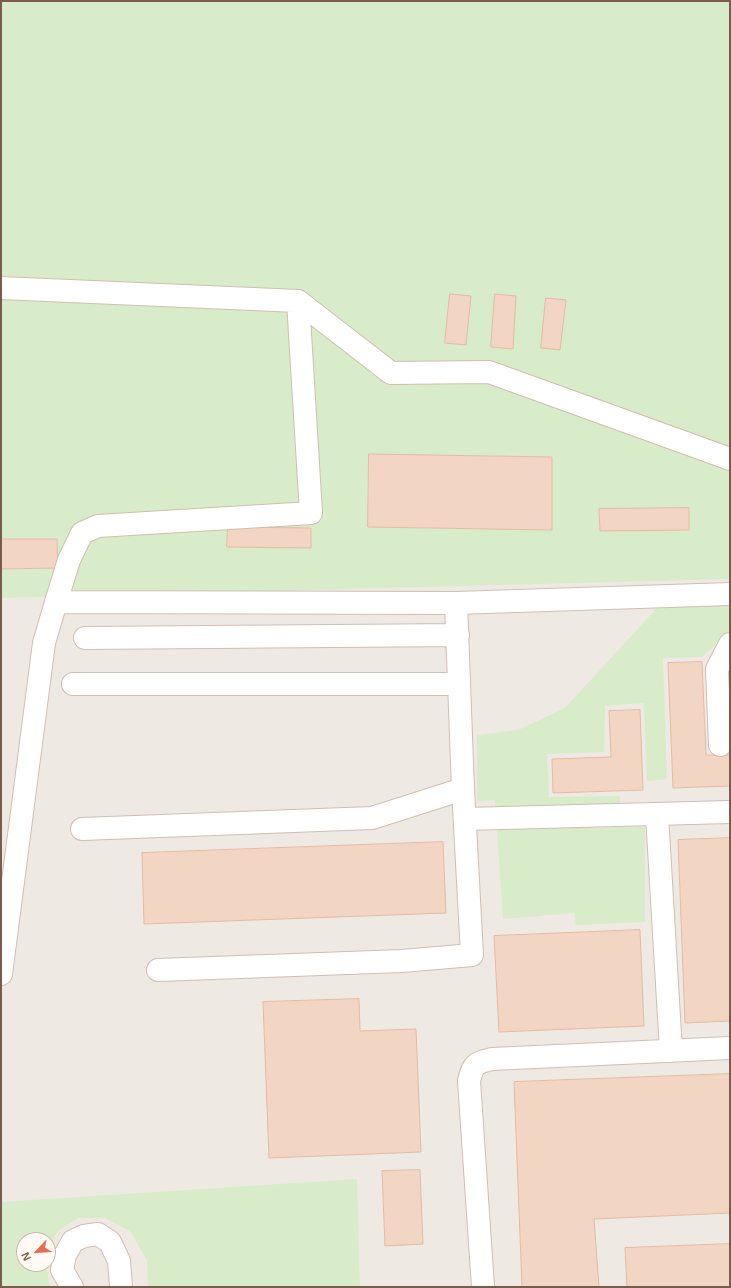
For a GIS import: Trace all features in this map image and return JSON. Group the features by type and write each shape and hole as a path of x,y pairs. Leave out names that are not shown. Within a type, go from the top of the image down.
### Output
{"street":[{"path":"1,288 298,300 391,373 489,372 730,459"},
{"path":"1,974 44,643 69,560 82,533 98,526 311,513 298,300"},
{"path":"56,602 456,603 730,594"},
{"path":"158,970 402,961 472,955 463,789 456,603"},
{"path":"85,638 458,635"},
{"path":"720,745 717,669 730,644"},
{"path":"73,684 459,684"},
{"path":"82,829 372,818 463,789"},
{"path":"465,819 730,812"},
{"path":"657,815 671,1051"},
{"path":"483,1287 469,1081 472,1069 479,1062 492,1059 730,1048"},
{"path":"72,1287 62,1270 65,1255 72,1241 84,1236 98,1234 110,1242 120,1261 121,1287"}],"shaded area":[{"path":"1,1 730,1 730,1287 1,1287"}],"green space":[{"path":"1,1 730,1 730,579 1,598"},
{"path":"730,605 730,630 702,657 663,658 667,779 647,781 644,703 605,706 604,752 547,754 549,797 620,796 621,808 591,811 590,828 645,827 645,922 576,925 574,913 503,919 495,800 477,801 477,735 518,730 565,708 658,607"},
{"path":"357,1179 360,1287 148,1287 147,1260 130,1231 105,1218 78,1218 58,1231 56,1235 56,1232 16,1232 16,1272 47,1272 50,1287 1,1287 1,1202"}],"building":[{"path":"450,294 471,296 466,345 445,343"},
{"path":"495,294 516,296 513,349 491,347"},
{"path":"546,298 566,300 560,350 541,348"},
{"path":"369,454 552,457 552,530 368,527"},
{"path":"689,508 689,530 600,531 599,509"},
{"path":"228,527 311,528 311,548 227,547"},
{"path":"1,539 57,539 58,568 1,569"},
{"path":"702,662 706,755 730,755 730,786 673,788 668,663"},
{"path":"640,710 643,790 553,793 552,759 611,757 609,711"},
{"path":"730,838 730,1021 685,1023 678,840"},
{"path":"443,842 446,913 144,924 142,853"},
{"path":"640,930 644,1026 499,1032 494,936"},
{"path":"359,999 360,1031 416,1029 421,1152 269,1158 263,1002"},
{"path":"730,1074 730,1213 594,1219 599,1287 522,1287 514,1082"},
{"path":"420,1170 423,1244 385,1246 382,1171"},
{"path":"730,1244 730,1287 627,1287 625,1248"}]}
